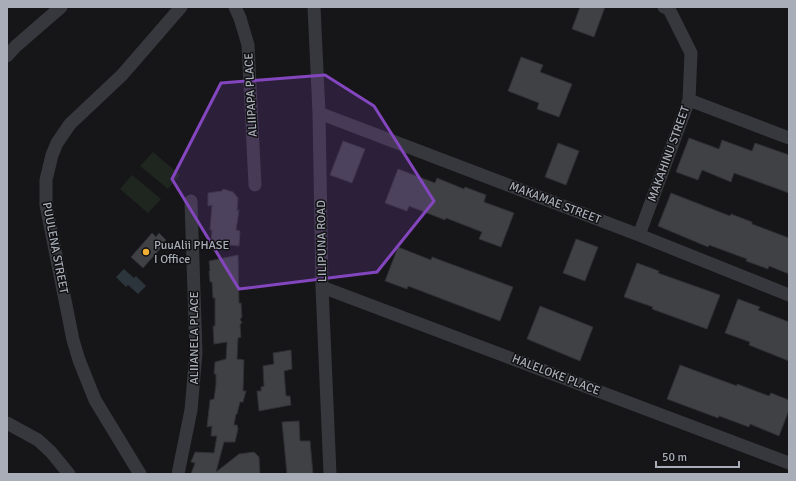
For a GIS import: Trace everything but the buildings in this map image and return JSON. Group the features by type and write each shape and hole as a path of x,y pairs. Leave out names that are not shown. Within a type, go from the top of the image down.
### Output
{"street":[{"path":"7,56 16,46 61,7"},
{"name":"PUULENA STREET","path":"140,474 95,400 79,360 73,340 46,205 46,180 52,155 63,133 70,124 122,76 181,7"},
{"name":"ALIIPAPA PLACE","path":"235,7 243,25 248,45 255,185"},
{"name":"LILIPUNA ROAD","path":"314,7 319,113 322,287 330,474"},
{"name":"MAKAHINU STREET","path":"639,235 689,100 690,53 669,9 664,7"},
{"path":"689,100 789,138"},
{"name":"MAKAMAE STREET","path":"319,113 639,235 789,295"},
{"name":"ALIIANELA PLACE","path":"178,474 191,410 196,353 191,201"},
{"name":"HALELOKE PLACE","path":"322,287 789,464"},
{"path":"7,423 38,440 51,452 69,474"}],"highlighted area":[{"path":"325,75 374,106 434,201 377,272 239,289 172,179 221,83"}],"shaded area":[{"path":"153,152 180,175 168,189 140,166"},
{"path":"132,175 161,199 148,213 120,189"},
{"path":"124,269 134,278 136,276 146,286 138,294 128,285 126,287 116,277"}],"place":[{"name":"PuuAlii PHASE I Office","path":"146,252"}]}
